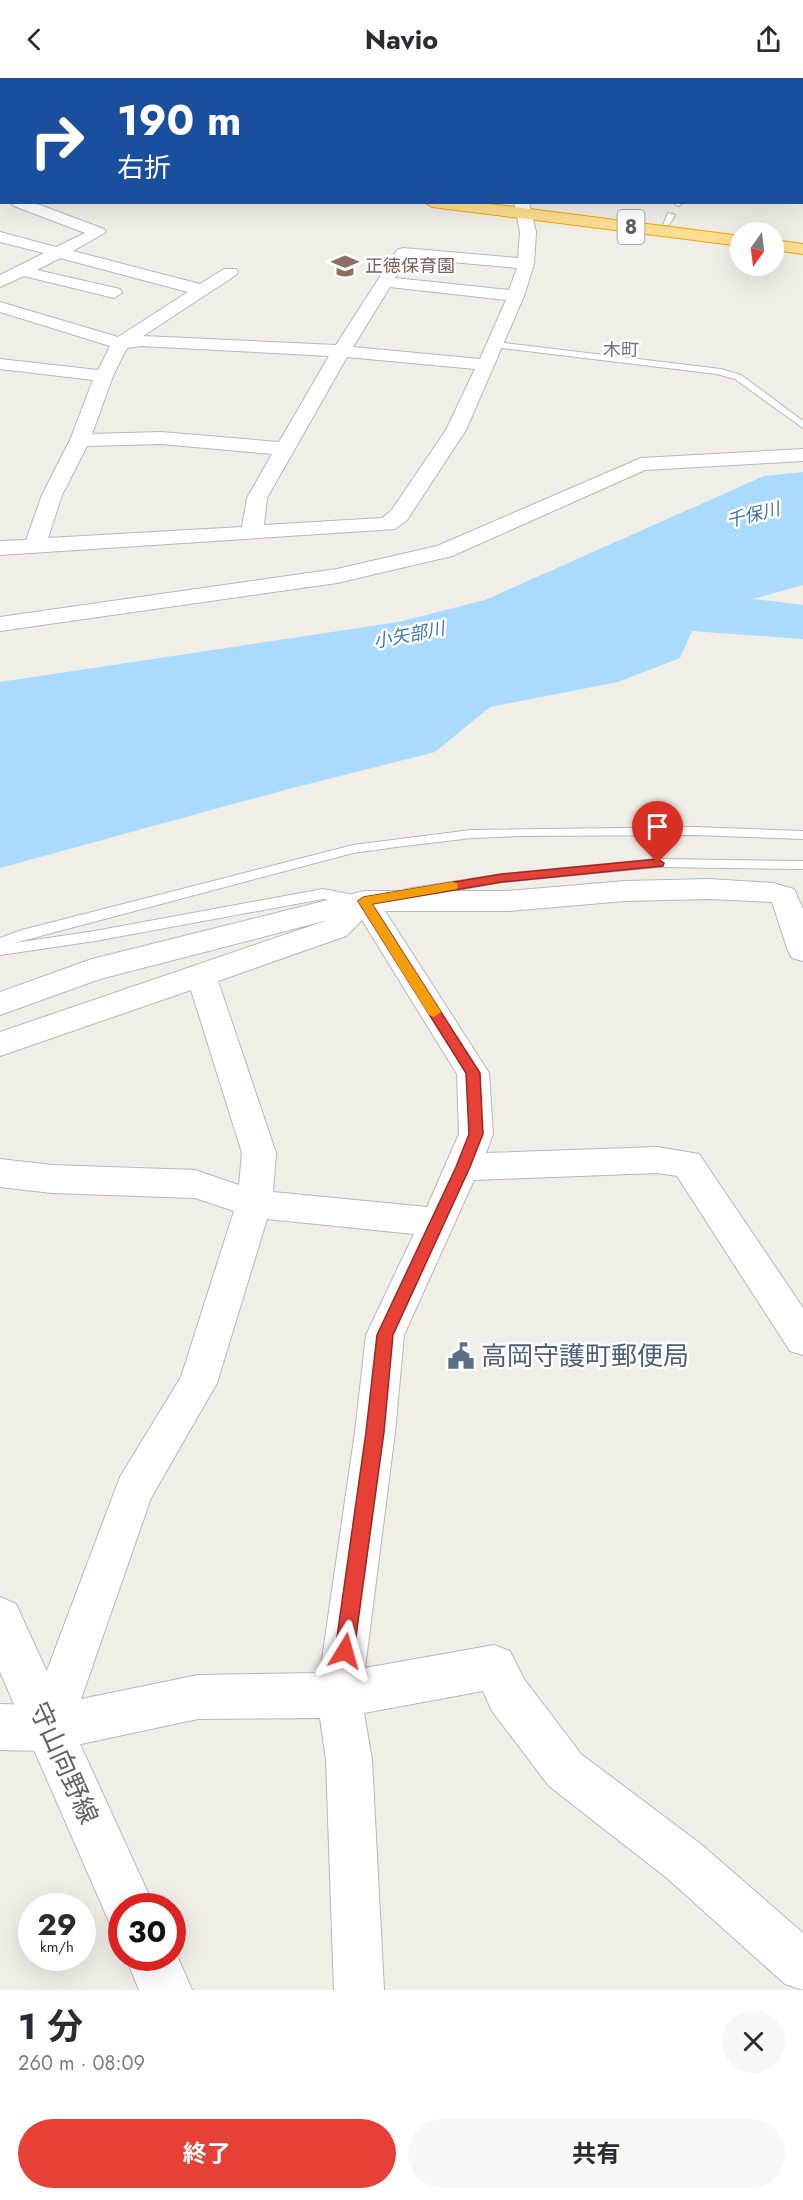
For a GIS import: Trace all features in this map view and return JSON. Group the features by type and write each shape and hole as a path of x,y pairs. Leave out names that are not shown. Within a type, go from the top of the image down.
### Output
{"highway":[{"name":"8","path":"468,204 668,219 730,230"},
{"name":"8","path":"521,207 730,239"},
{"path":"784,237 803,240"},
{"path":"784,246 803,249"}],"main road":[{"name":"守山向野線","path":"0,1620 122,1893"},
{"path":"158,1971 166,1990"}],"street":[{"path":"0,209 16,204"},
{"path":"0,282 98,232 22,204"},
{"path":"0,548 35,544 387,524 399,515 456,430 496,345 526,264 528,232 521,207"},
{"path":"0,237 202,290"},
{"path":"252,532 258,498 341,351 403,253 526,264"},
{"path":"22,271 114,293"},
{"path":"35,544 52,495 80,440 104,376 120,343 230,273"},
{"path":"386,282 516,296"},
{"path":"0,307 120,343 141,341 341,351 487,365"},
{"path":"0,364 104,376"},
{"path":"80,440 161,438 285,449"},
{"path":"0,624 337,576 444,552 641,464 803,455"},
{"path":"0,1004 92,970 364,901 508,901 625,891 709,889 773,893 784,896 803,951"},
{"path":"0,1044 336,929 364,901"},
{"path":"359,1990 349,1760 339,1695 375,1432 385,1335 476,1134 473,1073 364,901"},
{"path":"48,1728 134,1490 198,1383 254,1204 259,1153 201,975"},
{"path":"463,1167 657,1160 687,1164 803,1339"},
{"path":"0,1173 52,1179 195,1184 254,1204 438,1222"},
{"path":"0,1727 48,1728 198,1697 339,1695 494,1667 508,1695 565,1770 686,1862 803,1966"}],"lane":[{"path":"496,345 718,371 738,377 803,425"},
{"path":"0,943 27,933 271,872 353,849 396,843 471,834 512,833 694,831 803,834"},
{"path":"0,950 95,936 323,894 364,901 502,878 658,863 803,865"}],"water":[{"path":"803,472 803,585 753,599 803,605 803,639 692,631 680,658 618,682 490,707 435,752 281,791 0,868 0,682 398,622 485,600 764,476"}],"slow traffic":[{"path":"434,1012 364,901 452,886"}],"place":[{"name":"正徳保育園","path":"345,266"},
{"name":"高岡守護町郵便局","path":"461,1356"}],"district":[{"name":"木町","path":"621,350"}],"route":[{"path":"345,1651 375,1432 385,1335 476,1134 473,1073 364,901 502,878 658,863"}],"water label":[{"name":"千保川","path":"753,515"},
{"name":"小矢部川","path":"409,635"}]}
